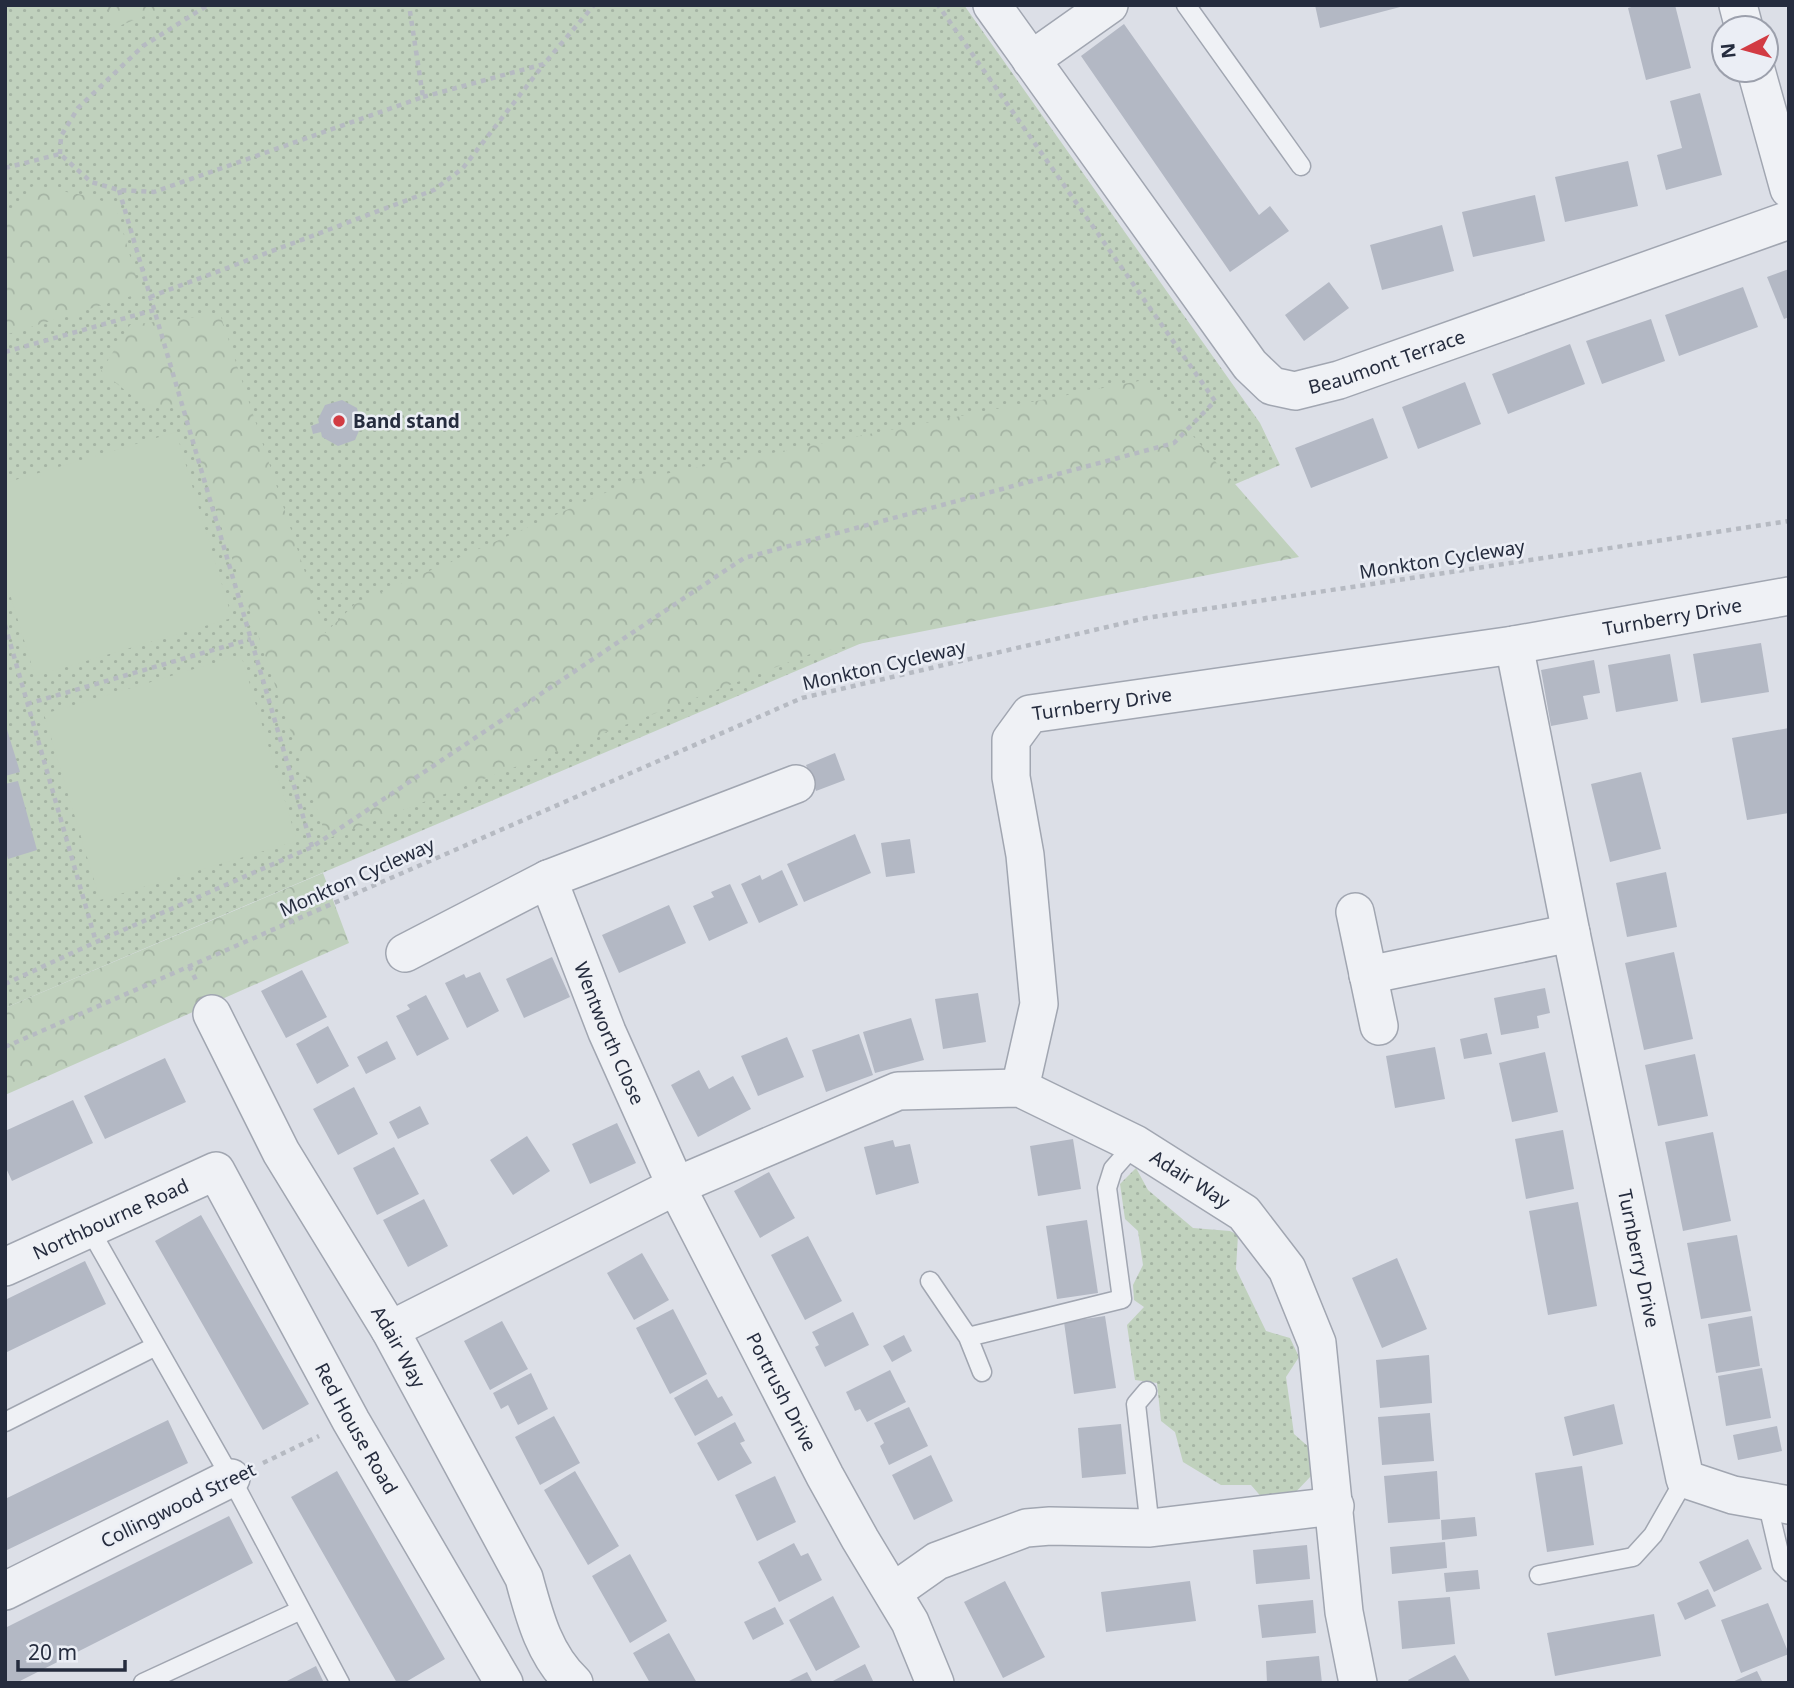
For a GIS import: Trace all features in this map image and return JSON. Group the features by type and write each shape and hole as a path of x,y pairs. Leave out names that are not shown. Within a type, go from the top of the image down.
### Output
{"street":[{"name":"Beaumont Terrace","path":"992,5 1250,365 1272,386 1295,391 1339,380 1789,220"},
{"path":"1031,60 1109,5"},
{"path":"1760,84 1789,189"},
{"name":"Turnberry Drive","path":"1020,1088 1039,1004 1025,855 1011,777 1011,740 1030,714 1514,645 1789,596"},
{"name":"Turnberry Drive","path":"1514,645 1685,1479"},
{"path":"405,953 548,879 796,784"},
{"name":"Wentworth Close","path":"548,879 607,1032 676,1186"},
{"path":"1355,912 1379,1026"},
{"path":"1367,975 1571,933"},
{"name":"Adair Way","path":"212,1014 281,1153 390,1331 524,1577 535,1618 550,1652 574,1683"},
{"name":"Adair Way","path":"390,1331 676,1186 898,1091 1020,1088 1135,1144 1244,1213 1287,1269 1317,1343 1344,1612 1358,1683"},
{"name":"Northbourne Road","path":"5,1266 216,1171"},
{"name":"Red House Road","path":"216,1171 351,1421 504,1683"},
{"name":"Portrush Drive","path":"676,1186 825,1476 910,1622 935,1683"},
{"name":"Collingwood Street","path":"5,1591 231,1478"},
{"path":"1685,1479 1733,1496 1778,1503"},
{"path":"893,1592 937,1561 1026,1528 1150,1528 1335,1506"}],"lane":[{"path":"1186,5 1301,166"},
{"path":"968,1337 1122,1299 1107,1188 1113,1169 1135,1144"},
{"path":"89,1228 231,1478 340,1683"},
{"path":"930,1281 968,1337 982,1372"},
{"path":"5,1422 156,1346"},
{"path":"1147,1391 1136,1404 1150,1528"},
{"path":"1539,1576 1633,1557 1653,1535 1685,1479"},
{"path":"1778,1503 1782,1565 1789,1572"},
{"path":"143,1683 301,1610"}],"path":[{"path":"60,154 61,136 78,108 143,47 208,5"},
{"path":"409,5 423,97"},
{"path":"150,297 433,190 463,168 594,5"},
{"path":"5,984 312,847 744,558 1174,443 1215,401 938,5"},
{"path":"60,154 91,182 119,190 154,192 423,97 544,64"},
{"path":"5,169 60,154"},
{"path":"119,190 312,847"},
{"path":"5,352 154,310"},
{"name":"Monkton Cycleway","path":"5,1046 802,698 1146,618 1789,521"},
{"path":"5,625 96,942"},
{"path":"27,704 251,639"},
{"name":"Collingwood Street","path":"231,1478 351,1421"}],"green space":[{"path":"5,5 964,5 1260,423 1280,465 5,1008"},
{"path":"107,5 172,5 114,28"},
{"path":"33,186 83,195 115,205 141,293 5,335 5,221"},
{"path":"220,314 325,633 355,604 634,480 1144,380 1299,557 813,653 327,839 181,407 146,407 101,371 130,325"},
{"path":"176,432 232,618 35,676 5,578 5,483"},
{"path":"241,655 297,841 100,900 44,714"},
{"path":"323,873 349,943 5,1095 5,1008"},
{"path":"1136,1168 1148,1190 1193,1228 1230,1231 1238,1235 1236,1269 1266,1331 1290,1338 1299,1357 1286,1377 1294,1434 1311,1449 1311,1476 1292,1496 1264,1500 1251,1485 1221,1485 1183,1462 1175,1432 1161,1421 1157,1383 1135,1380 1127,1325 1144,1307 1134,1300 1133,1285 1143,1265 1138,1231 1125,1219 1120,1184"}],"building":[{"path":"1315,5 1404,5 1404,6 1320,28"},
{"path":"1638,5 1675,5 1691,68 1646,80 1628,8"},
{"path":"1124,24 1259,215 1270,206 1289,231 1230,272 1081,56"},
{"path":"1700,93 1722,175 1666,190 1657,155 1682,148 1670,101"},
{"path":"1628,161 1638,206 1565,222 1555,177"},
{"path":"1535,195 1545,241 1473,257 1462,212"},
{"path":"1442,225 1454,271 1382,290 1370,245"},
{"path":"1789,269 1789,317 1784,319 1767,277"},
{"path":"1329,282 1349,308 1304,341 1285,315"},
{"path":"1743,287 1758,327 1679,356 1665,315"},
{"path":"1651,319 1665,361 1602,384 1586,341"},
{"path":"1570,344 1585,384 1508,414 1492,374"},
{"path":"1465,382 1481,424 1418,449 1402,407"},
{"name":"Band stand","path":"342,400 357,408 361,426 355,440 338,446 322,437 321,432 313,434 311,426 319,423 318,419 325,405"},
{"path":"1373,418 1388,458 1311,488 1295,448"},
{"path":"1761,643 1769,692 1701,703 1693,654"},
{"path":"1670,654 1678,701 1616,712 1608,665"},
{"path":"1594,660 1600,693 1583,696 1588,719 1551,726 1541,670"},
{"path":"5,723 20,772 5,776"},
{"path":"1789,728 1789,813 1747,820 1732,738"},
{"path":"835,753 845,780 816,791 806,765"},
{"path":"1641,772 1661,849 1610,862 1591,784"},
{"path":"18,781 37,850 8,859 5,848 5,784"},
{"path":"855,834 871,873 804,902 787,864"},
{"path":"910,839 915,873 886,877 881,843"},
{"path":"782,870 798,905 759,923 741,884 760,875 762,880"},
{"path":"1666,872 1677,927 1627,937 1616,883"},
{"path":"730,884 748,923 709,941 693,906 714,897 711,892"},
{"path":"669,905 686,943 619,973 602,935"},
{"path":"1674,952 1693,1039 1644,1050 1625,963"},
{"path":"552,957 570,997 524,1018 506,979"},
{"path":"302,970 327,1017 286,1038 261,991"},
{"path":"480,972 499,1011 467,1028 445,983 464,974 466,978"},
{"path":"1545,988 1550,1013 1537,1016 1539,1028 1501,1035 1494,998"},
{"path":"978,993 986,1042 943,1049 935,999"},
{"path":"426,995 449,1039 417,1056 396,1016 410,1009 407,1005"},
{"path":"911,1018 924,1060 875,1073 863,1032"},
{"path":"328,1026 349,1066 317,1084 296,1044"},
{"path":"1487,1033 1492,1054 1464,1059 1460,1039"},
{"path":"859,1034 873,1075 826,1092 812,1050"},
{"path":"787,1037 804,1077 758,1096 741,1056"},
{"path":"387,1041 396,1059 366,1074 357,1057"},
{"path":"1435,1047 1445,1099 1395,1108 1386,1056"},
{"path":"1545,1052 1558,1112 1512,1122 1499,1063"},
{"path":"1695,1054 1708,1116 1658,1126 1645,1065"},
{"path":"165,1058 186,1102 105,1139 84,1096"},
{"path":"699,1070 709,1089 733,1076 751,1109 698,1137 671,1085"},
{"path":"354,1087 378,1134 338,1155 313,1109"},
{"path":"73,1100 93,1143 12,1181 5,1166 5,1131"},
{"path":"420,1106 429,1124 398,1139 389,1122"},
{"path":"617,1123 636,1163 590,1184 572,1144"},
{"path":"1563,1130 1574,1189 1526,1199 1515,1139"},
{"path":"1713,1132 1731,1221 1683,1231 1665,1142"},
{"path":"527,1136 550,1171 513,1195 490,1160"},
{"path":"1073,1139 1081,1189 1038,1196 1030,1146"},
{"path":"893,1140 895,1147 910,1144 919,1183 876,1195 864,1147"},
{"path":"394,1147 419,1194 377,1215 353,1168"},
{"path":"769,1172 795,1218 760,1238 734,1191"},
{"path":"424,1199 448,1246 408,1267 383,1220"},
{"path":"1578,1202 1597,1306 1548,1315 1529,1211"},
{"path":"201,1215 309,1404 263,1430 155,1241"},
{"path":"1087,1220 1098,1293 1057,1299 1046,1226"},
{"path":"1737,1235 1751,1311 1701,1319 1687,1243"},
{"path":"808,1236 842,1301 805,1320 771,1255"},
{"path":"642,1253 669,1300 634,1320 607,1273"},
{"path":"1397,1258 1427,1329 1382,1348 1352,1278"},
{"path":"85,1261 106,1304 5,1353 5,1300"},
{"path":"673,1309 707,1374 670,1394 636,1328"},
{"path":"853,1312 869,1345 825,1367 815,1347 819,1345 812,1332"},
{"path":"1105,1316 1116,1388 1074,1394 1064,1322"},
{"path":"1752,1316 1760,1366 1716,1373 1708,1324"},
{"path":"502,1321 528,1369 490,1390 464,1341"},
{"path":"904,1335 912,1351 892,1362 883,1346"},
{"path":"1429,1355 1432,1403 1380,1408 1376,1360"},
{"path":"1762,1368 1771,1418 1726,1426 1718,1376"},
{"path":"890,1370 906,1402 867,1422 860,1409 855,1411 846,1392"},
{"path":"531,1373 548,1409 518,1425 508,1405 501,1409 493,1393"},
{"path":"707,1379 718,1398 722,1396 733,1415 695,1436 674,1398"},
{"path":"1614,1404 1623,1444 1573,1456 1564,1417"},
{"path":"909,1407 928,1446 889,1465 880,1446 884,1443 874,1423"},
{"path":"1430,1413 1434,1461 1382,1465 1378,1417"},
{"path":"554,1416 580,1463 540,1485 515,1437"},
{"path":"168,1420 188,1463 5,1551 5,1499"},
{"path":"735,1422 745,1441 740,1443 752,1463 718,1481 697,1443"},
{"path":"1121,1424 1126,1474 1082,1478 1078,1428"},
{"path":"1777,1426 1782,1451 1738,1460 1733,1435"},
{"path":"931,1455 953,1501 914,1520 892,1475"},
{"path":"1582,1466 1594,1545 1547,1552 1535,1473"},
{"path":"337,1471 445,1659 404,1683 397,1683 291,1497"},
{"path":"575,1471 619,1546 588,1565 544,1490"},
{"path":"1437,1471 1440,1519 1388,1523 1384,1476"},
{"path":"775,1476 796,1522 757,1541 735,1495"},
{"path":"229,1516 253,1563 16,1683 5,1683 5,1628"},
{"path":"1475,1517 1477,1536 1442,1540 1441,1520"},
{"path":"1748,1539 1762,1569 1714,1592 1699,1562"},
{"path":"1445,1542 1447,1568 1392,1574 1390,1547"},
{"path":"794,1543 801,1556 808,1553 822,1580 779,1602 758,1562"},
{"path":"1307,1545 1310,1579 1256,1584 1253,1550"},
{"path":"630,1554 667,1621 630,1643 592,1576"},
{"path":"1478,1570 1480,1589 1446,1592 1444,1573"},
{"path":"1005,1581 1045,1657 1003,1678 964,1602"},
{"path":"1190,1581 1196,1621 1106,1632 1101,1592"},
{"path":"1708,1589 1716,1606 1685,1620 1677,1603"},
{"path":"833,1596 860,1647 816,1671 789,1620"},
{"path":"1450,1597 1455,1644 1402,1649 1398,1601"},
{"path":"1313,1600 1316,1633 1262,1638 1258,1605"},
{"path":"1768,1603 1789,1654 1741,1673 1721,1620"},
{"path":"775,1607 784,1624 753,1640 744,1622"},
{"path":"1654,1614 1661,1656 1555,1676 1547,1633"},
{"path":"669,1633 697,1683 650,1683 633,1653"},
{"path":"1455,1655 1471,1683 1410,1683 1408,1680"},
{"path":"1319,1656 1322,1683 1267,1683 1266,1661"},
{"path":"865,1664 874,1683 829,1683"},
{"path":"316,1666 324,1683 283,1683"},
{"path":"1757,1671 1763,1683 1730,1683"},
{"path":"807,1672 813,1683 785,1683"}],"place":[{"name":"Band stand","path":"339,421"}]}
